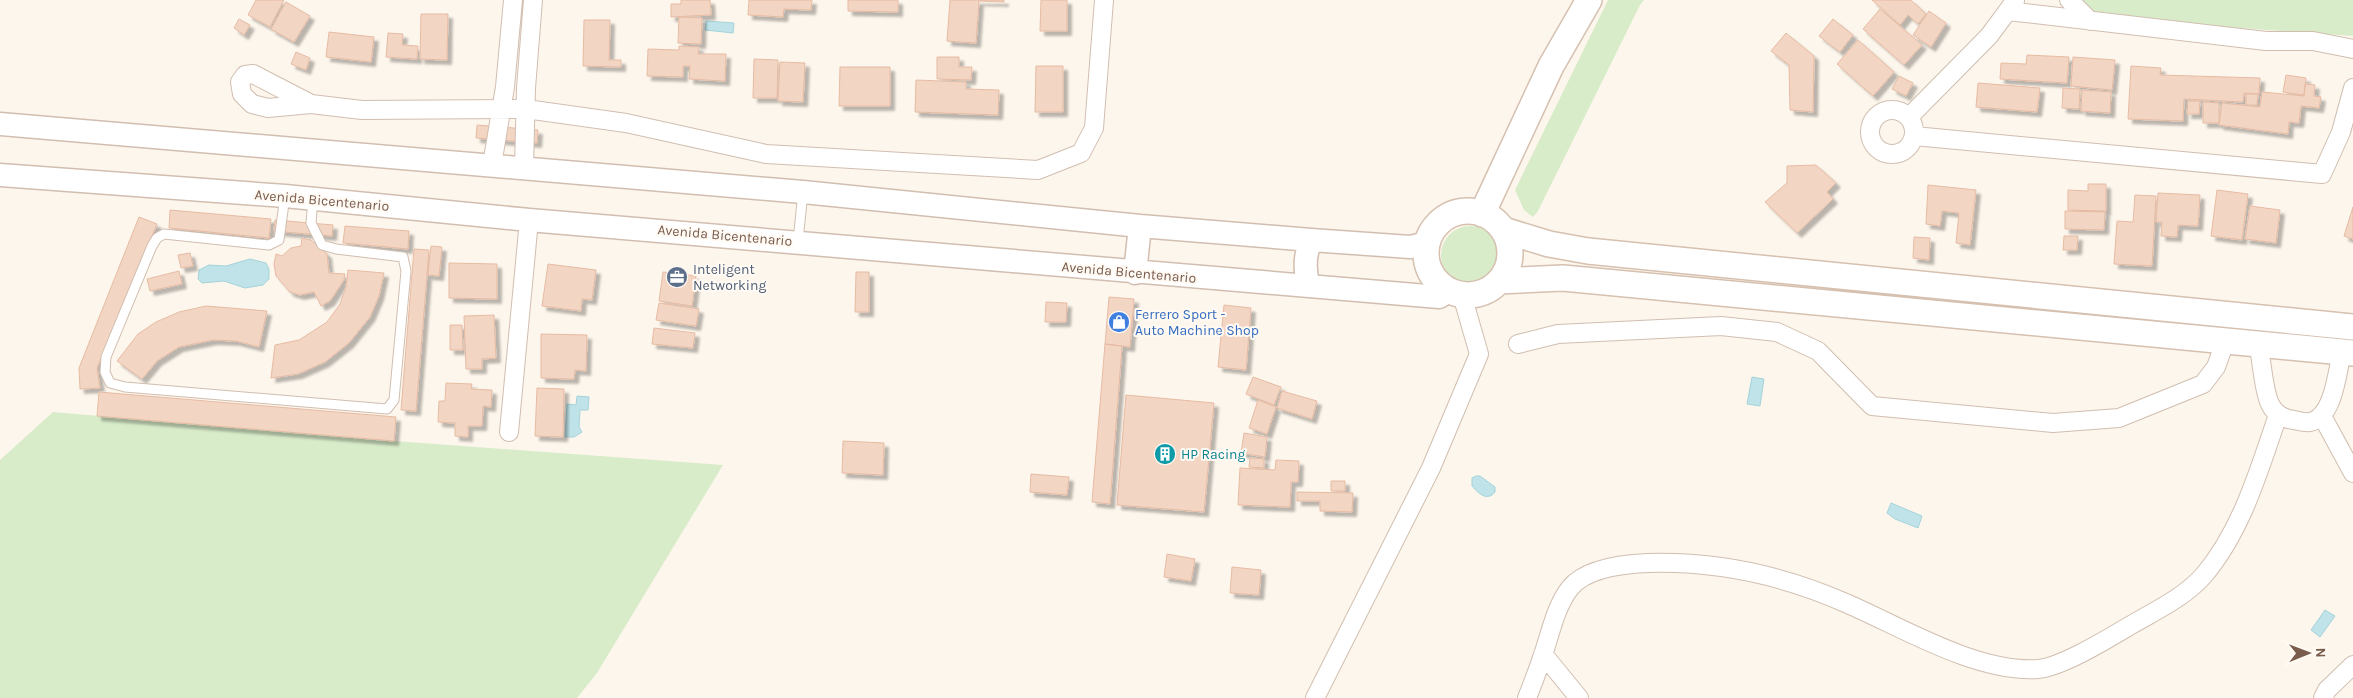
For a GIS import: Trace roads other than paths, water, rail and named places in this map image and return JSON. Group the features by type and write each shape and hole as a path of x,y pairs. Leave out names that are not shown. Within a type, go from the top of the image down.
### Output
{"main road":[{"path":"1482,214 1551,66 1589,0"},
{"path":"1469,211 1482,214 1494,220 1503,230 1509,242 1510,256 1507,270 1500,281 1489,290 1476,295 1455,293 1438,282 1430,270 1426,257 1428,243 1438,225 1455,214 1469,211"},
{"path":"1503,230 1549,244 1588,251 2353,327"},
{"path":"1500,281 1563,278 2226,339 2347,352"}],"street":[{"path":"492,165 505,87 513,0"},
{"path":"524,167 533,0"},
{"path":"311,104 362,110 526,109 626,123 766,154 1038,170 1081,153 1094,128 1104,0"},
{"path":"2069,0 2090,21"},
{"path":"1909,116 1989,36 2012,6 2090,21 2266,41 2313,41 2353,49"},
{"path":"1914,136 2322,174 2341,132 2353,88"},
{"path":"1897,110 1909,116 1915,130 1914,136 1907,149 1893,155 1879,150 1870,138 1872,122 1883,112 1897,110"},
{"path":"0,124 524,167 803,192 1140,226 1410,247 1428,243"},
{"name":"Avenida Bicentenario","path":"0,175 285,196 529,220 798,241 1135,272 1439,297 1455,293"},
{"path":"509,432 529,220"},
{"path":"1135,272 1140,226"},
{"path":"1309,286 1304,270 1306,250 1310,240"},
{"path":"1315,698 1431,468 1479,354 1455,293"},
{"path":"1518,344 1558,334 1721,326 1777,332 1818,351 1872,406 2053,423 2119,418 2203,384 2216,367 2226,339"},
{"path":"2258,343 2264,365 2266,393 2270,404 2278,415 2291,420 2309,422 2322,416 2332,397 2347,352"},
{"path":"1527,698 1558,610 1571,586 1595,571 1632,564 1696,563 1740,568 1794,583 1846,603 1928,640 1990,665 2017,669 2041,669 2075,656 2118,633 2174,600 2203,577 2228,540 2254,485 2278,415"},
{"path":"2322,416 2353,473"},
{"path":"1544,654 1579,698"},
{"path":"2323,698 2327,690 2353,665"}],"lane":[{"path":"798,241 803,192"},
{"path":"285,196 279,240 269,245 164,234 157,238 106,357 105,372 110,383 125,387 387,409 394,400 406,271 403,257 336,249 322,245 311,223 313,199"}],"water":[{"path":"706,21 734,23 733,33 705,30"},
{"path":"250,259 266,263 269,269 269,279 263,285 245,288 224,281 202,283 198,279 199,270 209,265 226,266"},
{"path":"1752,377 1764,379 1760,406 1747,404"},
{"path":"577,396 589,397 588,410 580,410 579,427 582,432 574,437 565,437 567,404 576,405"},
{"path":"1480,476 1495,487 1495,492 1492,495 1483,495 1472,486 1472,478"},
{"path":"1891,503 1922,516 1918,528 1895,519 1887,513"},
{"path":"2325,610 2335,616 2320,637 2311,630"}],"place":[{"name":"Inteligent Networking","path":"677,277"},
{"name":"Ferrero Sport - Auto Machine Shop","path":"1119,322"},
{"name":"HP Racing","path":"1165,454"}]}
